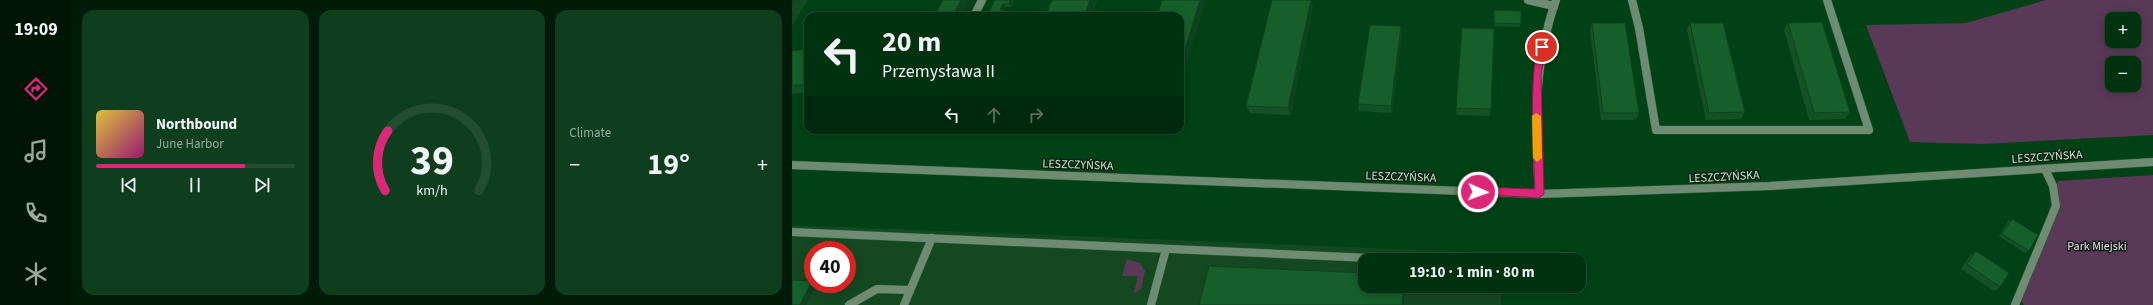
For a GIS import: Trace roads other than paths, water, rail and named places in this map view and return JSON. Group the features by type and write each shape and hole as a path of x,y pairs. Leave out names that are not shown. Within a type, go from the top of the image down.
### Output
{"street":[{"path":"976,12 982,0"},
{"path":"1528,0 1555,3 1545,34 1536,74 1539,194"},
{"path":"1632,0 1639,28 1656,130 1869,130 1827,0"},
{"name":"LESZCZYŃSKA","path":"792,165 1539,194 1656,193 2153,162"},
{"path":"2015,305 2056,206 2054,186 2045,169"},
{"path":"792,232 1358,258"},
{"path":"904,305 932,238"},
{"path":"1151,304 1166,249"},
{"path":"849,305 877,289 910,290"}],"park label":[{"name":"Park Miejski","path":"2097,246"}]}
